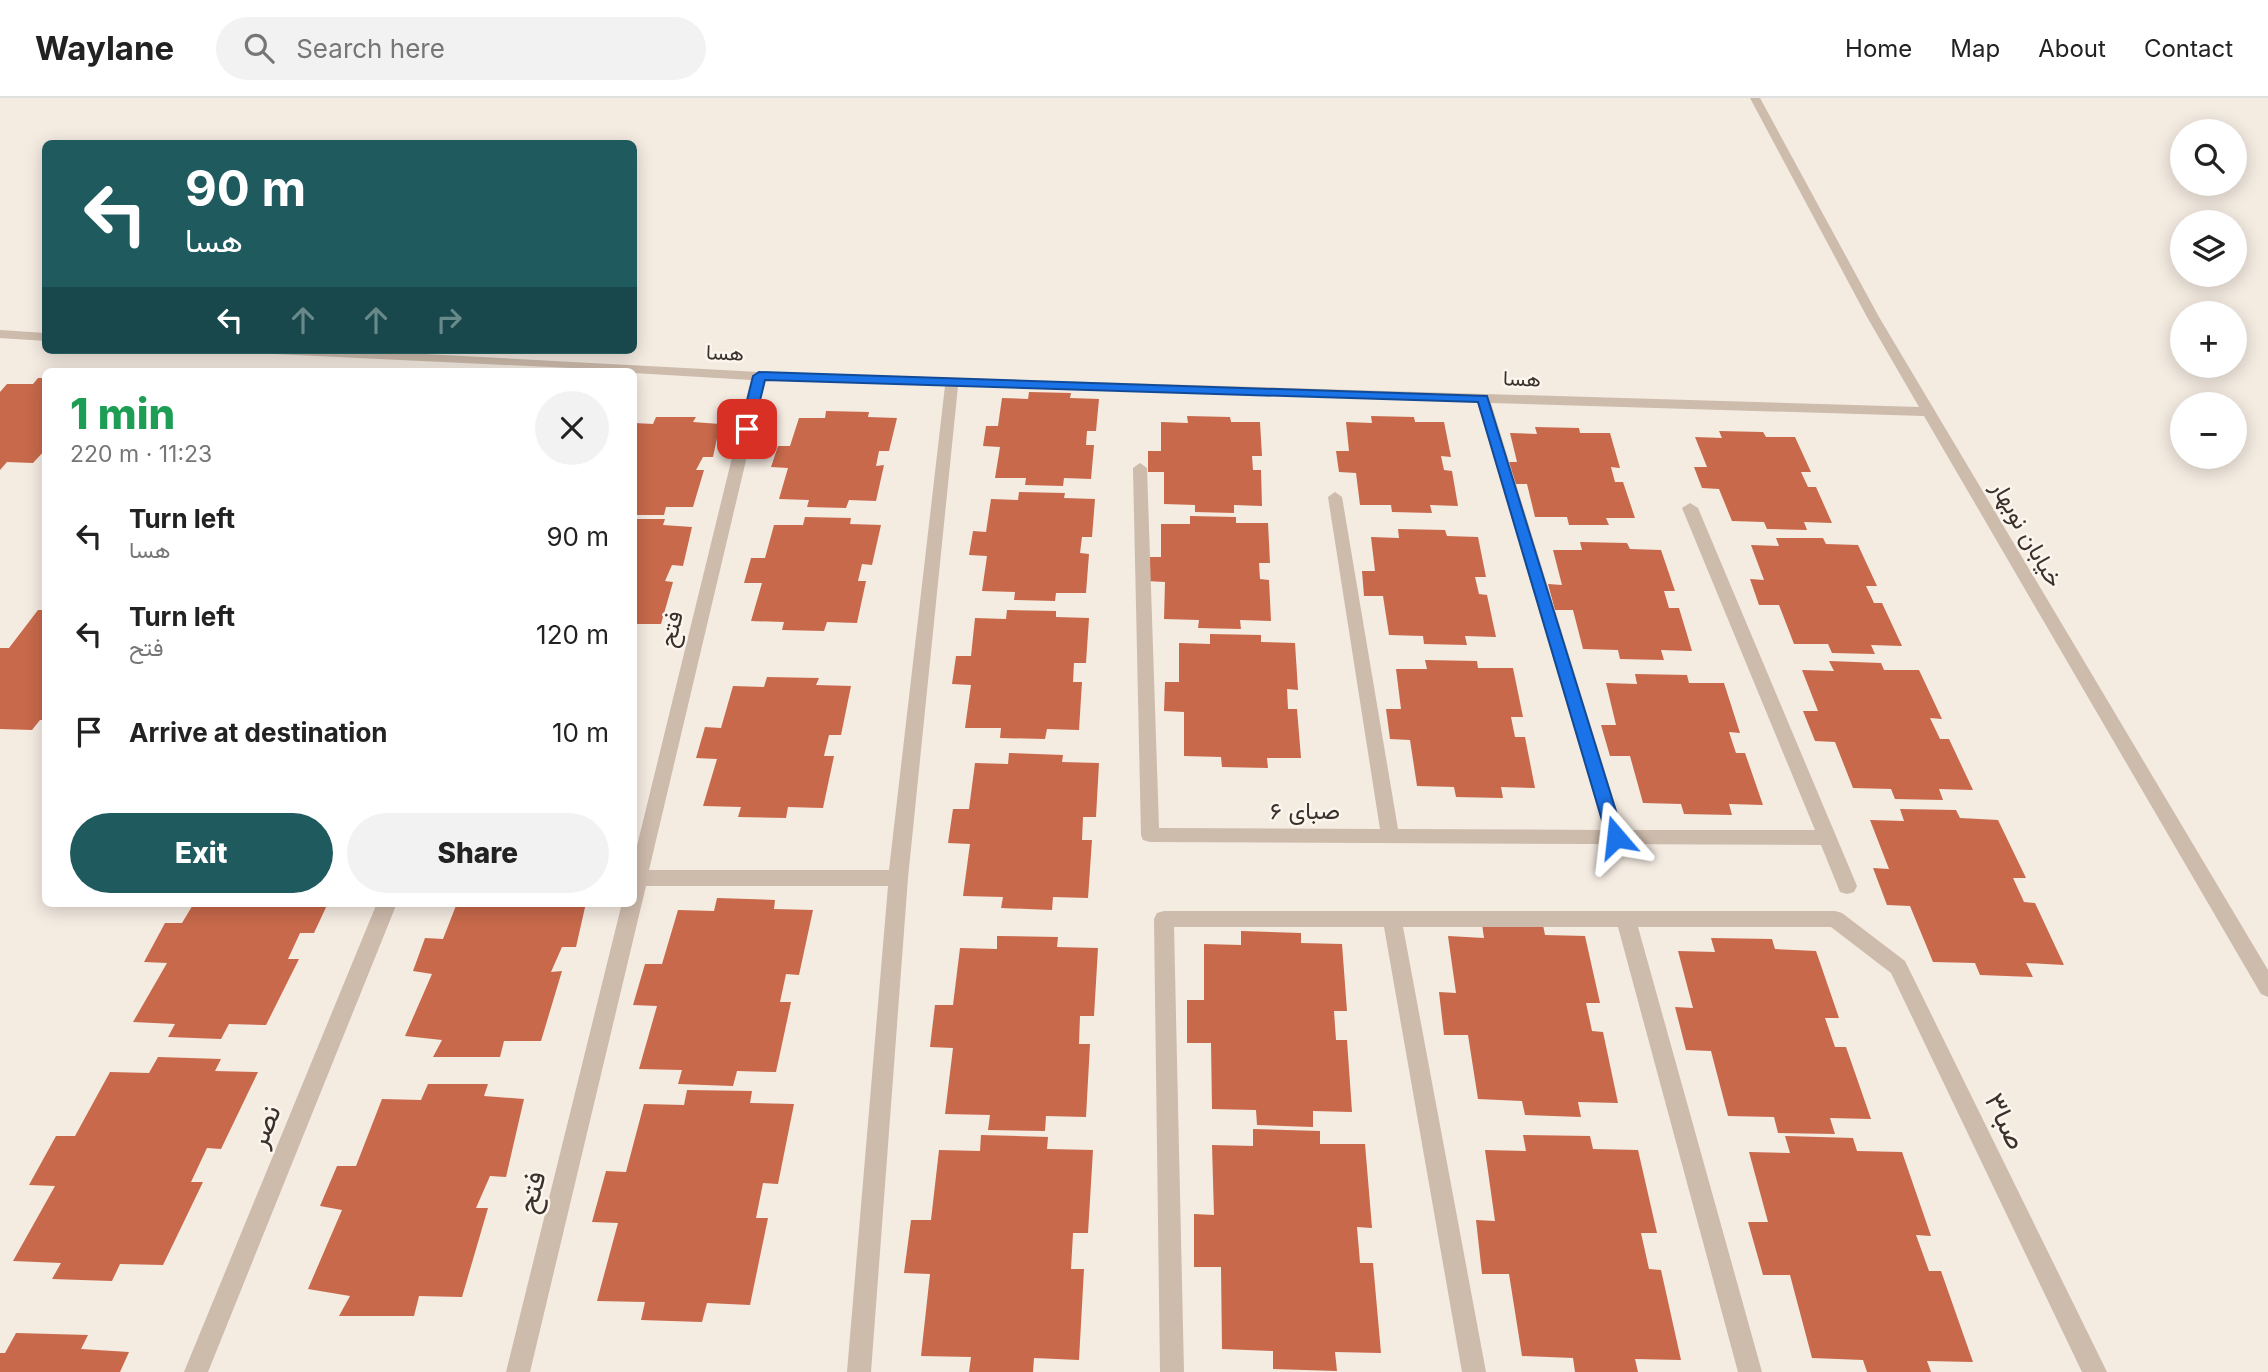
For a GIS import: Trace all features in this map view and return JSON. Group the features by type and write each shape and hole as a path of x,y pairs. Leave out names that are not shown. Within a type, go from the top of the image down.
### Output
{"street":[{"name":"خیابان نوبهار","path":"1755,98 1873,317 2268,988"},
{"path":"0,334 42,337"},
{"name":"هسا","path":"341,354 571,368"},
{"name":"هسا","path":"637,371 1929,412"},
{"name":"فتح","path":"637,883 759,376"},
{"path":"859,1372 898,878 952,382"},
{"path":"1483,398 1616,837"},
{"name":"صبای ۶","path":"1140,468 1150,835 1827,838"},
{"path":"1335,497 1390,836"},
{"path":"1690,508 1847,886"},
{"path":"637,887 898,878"},
{"name":"نصر","path":"196,1372 385,907"},
{"name":"فتح","path":"518,1372 631,907"},
{"path":"1172,1372 1164,919 1626,919 1750,1372"},
{"path":"1392,919 1474,1372"},
{"name":"صبا۳","path":"1626,919 1835,919 1898,967 2095,1372"}],"building":[{"path":"38,378 42,378 42,453 33,463 7,462 0,470 0,392 7,384 33,384"},
{"path":"1029,392 1071,393 1070,398 1099,399 1096,431 1087,431 1086,445 1094,445 1091,479 1064,478 1063,486 1025,485 1026,478 995,478 1000,447 983,446 986,426 998,426 1002,398 1028,399"},
{"path":"826,411 869,412 868,417 897,418 889,451 879,451 876,466 884,465 876,501 849,500 846,508 807,507 809,500 779,499 788,468 771,467 778,446 790,446 799,418 825,418"},
{"path":"1187,416 1230,417 1231,422 1260,422 1262,456 1252,456 1253,470 1261,470 1262,506 1234,505 1234,513 1195,512 1195,505 1164,504 1164,472 1148,472 1148,451 1161,451 1161,422 1188,423"},
{"path":"1371,416 1414,417 1415,422 1444,422 1451,457 1441,456 1444,470 1452,471 1458,506 1430,505 1432,513 1392,512 1391,505 1360,505 1356,473 1339,472 1336,451 1349,451 1346,422 1372,423"},
{"path":"656,417 696,417 693,422 720,424 713,457 703,457 696,470 704,470 693,507 666,507 664,515 637,515 637,423 653,424"},
{"path":"1535,427 1579,428 1580,433 1610,433 1620,468 1611,467 1615,482 1623,482 1635,518 1606,518 1609,525 1569,525 1567,517 1535,517 1527,484 1510,484 1504,462 1517,462 1510,433 1537,434"},
{"path":"1719,431 1763,432 1766,437 1795,437 1811,472 1801,472 1808,487 1816,487 1832,523 1804,522 1807,530 1767,529 1764,522 1732,521 1719,489 1702,488 1694,467 1707,467 1695,437 1722,438"},
{"path":"1019,492 1065,493 1064,498 1095,499 1092,537 1082,537 1080,553 1089,554 1086,593 1056,593 1055,601 1014,600 1015,592 982,591 987,556 969,555 973,531 986,532 991,499 1018,500"},
{"path":"1190,516 1236,517 1236,523 1268,523 1270,563 1259,563 1260,579 1269,580 1271,621 1240,620 1241,629 1198,628 1199,620 1164,619 1165,582 1146,581 1147,557 1161,557 1161,524 1190,524"},
{"path":"805,517 851,518 850,524 881,525 872,565 862,564 858,581 866,581 857,623 827,622 824,631 782,630 784,622 751,621 762,583 744,583 751,558 765,558 774,525 803,525"},
{"path":"637,519 665,519 663,525 692,527 683,566 672,565 665,581 673,582 661,624 637,624"},
{"path":"1398,529 1445,530 1447,536 1478,537 1486,577 1475,577 1479,594 1487,595 1496,637 1465,636 1467,645 1424,644 1423,636 1389,635 1383,596 1364,596 1362,571 1375,571 1371,537 1399,538"},
{"path":"1776,538 1823,538 1826,544 1858,545 1877,586 1866,586 1874,603 1882,603 1902,646 1871,645 1875,654 1832,653 1828,644 1794,644 1779,605 1759,605 1750,579 1764,580 1751,545 1779,546"},
{"path":"1580,542 1627,543 1630,549 1661,550 1675,591 1664,591 1669,608 1679,608 1692,651 1661,650 1664,660 1620,659 1618,650 1583,649 1573,610 1555,610 1548,584 1562,585 1553,550 1582,550"},
{"path":"38,610 42,610 42,720 32,730 0,729 0,648 9,648"},
{"path":"1007,610 1056,611 1056,617 1089,618 1086,663 1074,663 1073,682 1082,682 1079,730 1047,729 1045,739 1000,738 1001,728 965,728 971,685 952,684 956,656 971,656 975,618 1006,619"},
{"path":"1210,634 1261,635 1261,642 1295,643 1298,690 1287,689 1288,709 1297,709 1301,758 1267,758 1268,768 1222,767 1221,757 1184,756 1184,712 1164,711 1165,682 1179,682 1179,643 1210,644"},
{"path":"1425,660 1477,661 1478,668 1513,668 1523,717 1511,717 1515,737 1525,737 1535,788 1501,787 1503,798 1456,797 1454,787 1417,786 1410,740 1390,739 1386,709 1401,709 1396,669 1427,669"},
{"path":"1829,661 1881,663 1884,670 1919,670 1942,719 1930,718 1940,739 1949,739 1973,790 1939,789 1943,800 1895,799 1891,789 1853,788 1835,742 1815,741 1803,711 1818,711 1802,670 1834,671"},
{"path":"1635,674 1687,675 1689,683 1724,683 1740,733 1729,732 1736,753 1745,753 1763,805 1729,804 1732,815 1684,814 1681,804 1643,803 1630,756 1610,756 1601,725 1616,725 1606,683 1637,684"},
{"path":"767,677 819,678 816,685 851,686 841,735 829,735 824,756 834,756 823,808 788,807 786,818 738,817 741,807 703,806 717,759 696,758 705,727 721,728 733,686 764,687"},
{"path":"1009,753 1063,755 1062,762 1099,763 1096,817 1083,817 1082,840 1092,840 1088,898 1053,897 1052,910 1001,908 1003,897 963,896 970,844 948,843 953,809 969,809 975,763 1008,764"},
{"path":"1900,809 1956,810 1960,818 1998,820 2026,878 2013,878 2024,902 2035,903 2064,965 2026,963 2033,977 1980,975 1975,963 1933,962 1910,906 1887,905 1873,868 1889,869 1870,820 1904,821"},
{"path":"717,898 775,900 774,909 813,910 799,975 786,974 780,1002 791,1002 776,1072 737,1071 733,1086 678,1084 682,1070 639,1069 657,1006 633,1005 645,964 662,964 678,910 714,911"},
{"path":"192,907 326,907 314,933 300,933 288,959 299,959 266,1025 229,1024 221,1039 168,1037 175,1024 133,1022 167,963 144,962 165,923 182,923"},
{"path":"455,907 585,907 576,947 562,947 551,972 562,971 541,1041 504,1041 500,1057 433,1057 442,1040 405,1036 432,974 413,971 425,938 443,939"},
{"path":"1482,924 1543,925 1545,935 1585,936 1600,1003 1586,1003 1592,1031 1603,1032 1618,1103 1578,1102 1581,1117 1525,1115 1522,1101 1478,1099 1468,1035 1444,1035 1439,992 1456,993 1448,936 1484,938"},
{"path":"1241,931 1301,933 1301,943 1342,944 1347,1011 1334,1011 1336,1040 1347,1040 1352,1112 1313,1111 1313,1127 1257,1125 1256,1110 1212,1109 1211,1043 1187,1043 1187,1000 1204,1000 1204,944 1241,945"},
{"path":"997,936 1058,937 1057,947 1098,948 1094,1016 1080,1016 1079,1044 1090,1044 1086,1117 1046,1116 1045,1131 988,1130 990,1115 945,1114 953,1048 930,1047 935,1005 953,1005 960,948 997,949"},
{"path":"1711,938 1772,939 1775,949 1816,951 1839,1018 1825,1018 1835,1047 1846,1047 1871,1119 1830,1118 1835,1134 1778,1133 1774,1117 1728,1116 1711,1051 1686,1050 1675,1007 1693,1008 1678,951 1715,952"},
{"path":"158,1057 221,1059 215,1071 258,1072 221,1149 207,1148 191,1182 203,1182 163,1265 120,1264 112,1281 52,1279 61,1263 13,1261 55,1186 29,1185 56,1136 75,1136 110,1072 149,1073"},
{"path":"428,1084 488,1084 484,1096 524,1099 506,1177 490,1176 476,1208 488,1208 462,1297 419,1296 414,1316 339,1316 350,1296 308,1289 342,1210 320,1206 337,1166 356,1166 382,1099 421,1100"},
{"path":"687,1090 752,1091 750,1103 794,1104 778,1184 763,1183 756,1218 768,1218 750,1305 707,1303 702,1322 641,1320 645,1302 597,1301 618,1223 592,1222 606,1171 626,1172 644,1104 684,1105"},
{"path":"1253,1129 1320,1131 1320,1144 1365,1144 1372,1228 1357,1227 1360,1263 1373,1263 1381,1353 1335,1352 1337,1371 1273,1369 1273,1351 1222,1349 1221,1267 1194,1267 1194,1214 1214,1215 1212,1145 1253,1146"},
{"path":"981,1135 1048,1137 1047,1149 1093,1150 1088,1233 1073,1233 1071,1269 1084,1269 1079,1360 1034,1358 1033,1372 969,1372 971,1357 921,1356 930,1274 904,1273 911,1220 931,1220 939,1150 980,1151"},
{"path":"1523,1135 1590,1136 1593,1149 1638,1150 1657,1233 1641,1233 1649,1269 1661,1270 1681,1360 1635,1359 1638,1372 1575,1372 1573,1358 1522,1356 1509,1274 1482,1274 1476,1220 1495,1221 1485,1150 1526,1151"},
{"path":"1785,1136 1853,1138 1857,1151 1902,1152 1931,1236 1916,1235 1929,1271 1941,1271 1973,1362 1927,1361 1931,1372 1867,1372 1863,1360 1812,1358 1790,1275 1763,1275 1748,1222 1768,1222 1749,1152 1790,1153"},
{"path":"16,1333 88,1335 81,1349 129,1352 120,1372 0,1372 0,1353 5,1353"}],"route":[{"path":"747,429 759,376 1483,398 1616,837"}]}
